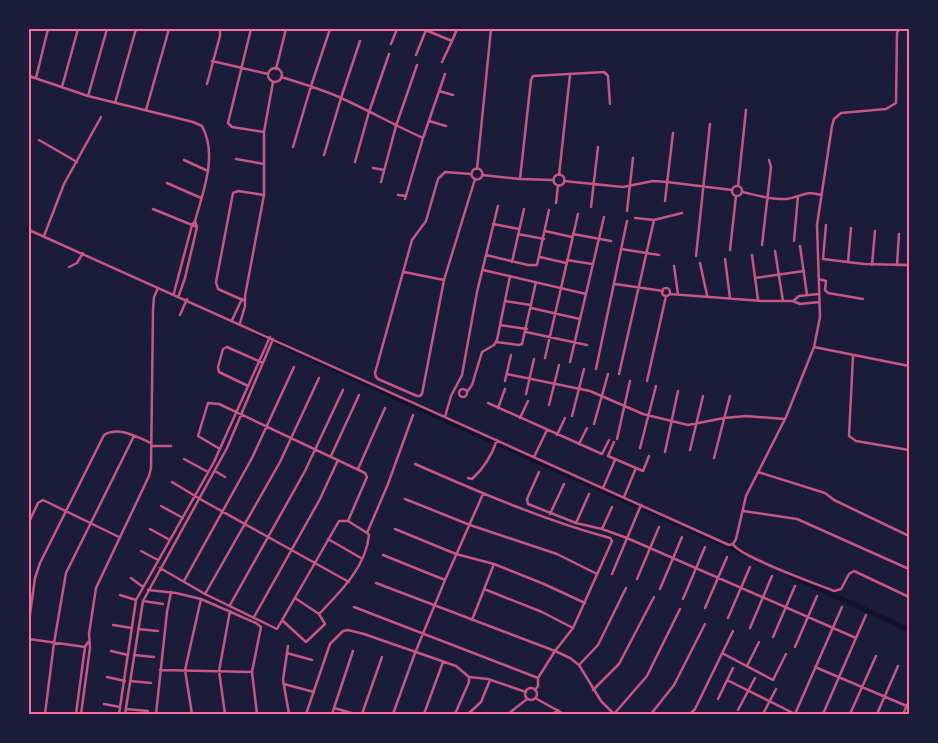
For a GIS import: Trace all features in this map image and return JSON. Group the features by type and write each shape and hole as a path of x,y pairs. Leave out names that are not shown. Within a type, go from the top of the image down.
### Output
{"street":[{"path":"36,78 48,29"},
{"path":"61,88 78,29"},
{"path":"88,96 107,29"},
{"path":"115,103 136,29"},
{"path":"146,110 169,29"},
{"path":"207,84 220,36 220,29"},
{"path":"251,29 229,125 264,132"},
{"path":"276,69 286,29"},
{"path":"293,147 310,86 330,29"},
{"path":"391,44 397,29"},
{"path":"416,55 425,29 452,41"},
{"path":"442,62 457,29"},
{"path":"477,169 491,29"},
{"path":"733,544 736,539 746,496 784,419 814,347 820,317 817,225 834,118 841,113 886,109 896,103 899,29"},
{"path":"324,155 360,41"},
{"path":"355,162 369,112 389,54"},
{"path":"212,62 268,74"},
{"path":"381,182 396,126 417,65"},
{"path":"268,74 270,70 276,69 281,73 281,77"},
{"path":"520,179 533,76 538,74 607,73 610,104"},
{"path":"268,74 273,82"},
{"path":"398,195 406,197 423,138 445,74"},
{"path":"559,175 570,75"},
{"path":"29,76 88,96 193,122 202,126 209,154 208,170 196,221 197,227 179,296"},
{"path":"281,77 341,98 423,138"},
{"path":"273,82 281,77"},
{"path":"232,320 245,296 264,195 264,132 273,82"},
{"path":"439,91 454,95"},
{"path":"742,192 738,186 746,110"},
{"path":"44,236 61,191 102,117"},
{"path":"429,121 446,126"},
{"path":"696,256 710,124"},
{"path":"665,201 673,133"},
{"path":"39,140 77,162"},
{"path":"591,207 598,147"},
{"path":"628,211 633,158"},
{"path":"236,159 264,164"},
{"path":"184,160 208,170"},
{"path":"762,245 770,167 769,160"},
{"path":"373,168 384,170"},
{"path":"471,174 473,170 477,169"},
{"path":"477,169 481,171 482,175"},
{"path":"448,171 471,174 475,179 444,280 422,394 417,396 378,379 375,375 412,240 426,221 440,175 448,171"},
{"path":"482,175 553,180"},
{"path":"475,179 480,179 482,175"},
{"path":"553,180 555,176 559,175"},
{"path":"559,175 563,177 564,181"},
{"path":"553,180 553,183 558,186"},
{"path":"564,181 630,186 653,181 732,190 738,186"},
{"path":"556,203 558,186 564,181"},
{"path":"167,183 201,198"},
{"path":"730,250 736,196 732,190"},
{"path":"243,300 220,290 216,285 233,193 238,191 264,195"},
{"path":"742,192 786,199 811,192 821,195"},
{"path":"736,196 742,192"},
{"path":"794,241 798,196"},
{"path":"445,417 453,391 462,375 486,255 498,206"},
{"path":"153,208 197,227"},
{"path":"512,262 524,209"},
{"path":"486,255 512,262 537,265 550,210"},
{"path":"636,218 654,220 682,213"},
{"path":"545,358 578,214"},
{"path":"570,362 604,218"},
{"path":"619,374 654,220"},
{"path":"174,293 192,225 196,221"},
{"path":"596,369 627,221"},
{"path":"493,224 519,229"},
{"path":"826,225 824,259 872,265 909,266"},
{"path":"848,262 851,228"},
{"path":"29,230 82,255 174,293 187,301 240,323 271,340 497,442 729,544 733,544"},
{"path":"545,231 611,241"},
{"path":"872,265 875,231"},
{"path":"518,234 544,239"},
{"path":"897,265 899,234"},
{"path":"800,246 807,295"},
{"path":"622,248 659,255"},
{"path":"775,251 783,301"},
{"path":"69,267 79,261 82,255"},
{"path":"752,255 758,300"},
{"path":"540,257 592,264"},
{"path":"724,259 730,298"},
{"path":"700,263 706,296"},
{"path":"674,266 678,294"},
{"path":"483,270 586,294"},
{"path":"755,278 804,271"},
{"path":"403,272 444,280"},
{"path":"459,392 463,397 466,396 472,385 482,352 496,342 510,276"},
{"path":"818,279 826,281 825,290 828,293 863,299"},
{"path":"496,342 520,345 526,331 536,282"},
{"path":"614,284 662,291 667,288 670,294"},
{"path":"76,714 85,647 88,642 96,588 149,476 151,468 154,297 158,288"},
{"path":"662,291 666,296"},
{"path":"666,296 678,294 793,301 800,304 819,302"},
{"path":"793,301 799,296 818,294"},
{"path":"647,381 666,296"},
{"path":"240,323 243,300"},
{"path":"180,315 187,301"},
{"path":"505,301 580,319"},
{"path":"500,325 587,345"},
{"path":"119,714 136,600 220,449 266,346 271,340"},
{"path":"126,714 143,601 200,499 242,415 270,348 271,340"},
{"path":"248,386 219,372 218,367 223,350 227,347 264,363"},
{"path":"814,347 909,366"},
{"path":"505,381 511,356"},
{"path":"853,356 848,436 856,441 909,450"},
{"path":"526,394 534,359"},
{"path":"549,405 559,365"},
{"path":"184,582 252,458 294,367"},
{"path":"572,416 584,369"},
{"path":"507,374 579,389 602,396 648,416 688,424 746,416 784,419"},
{"path":"594,424 608,374"},
{"path":"205,594 280,462 319,378"},
{"path":"630,381 616,441 608,456 643,471 649,456"},
{"path":"640,448 656,386"},
{"path":"453,391 459,392 463,389 467,392"},
{"path":"230,605 315,448 343,390"},
{"path":"498,408 505,390"},
{"path":"665,452 678,391"},
{"path":"331,456 359,395"},
{"path":"690,450 703,396"},
{"path":"714,458 730,396"},
{"path":"520,418 528,400"},
{"path":"220,449 198,436 207,404 214,403 236,412 358,469 368,476 348,521"},
{"path":"488,403 602,454 609,440"},
{"path":"358,469 385,408"},
{"path":"367,532 388,484 413,415"},
{"path":"557,434 564,418"},
{"path":"579,444 587,428"},
{"path":"534,457 547,430"},
{"path":"29,622 37,571 104,435 122,432 151,444 171,446"},
{"path":"45,714 66,572 134,436"},
{"path":"468,478 474,477 487,462 497,442"},
{"path":"184,459 208,472"},
{"path":"254,617 338,460"},
{"path":"603,488 616,460"},
{"path":"415,464 483,494 578,530 610,538 612,541 573,628 555,651 538,678 538,686 535,690 536,698"},
{"path":"624,497 636,468"},
{"path":"214,471 226,477"},
{"path":"539,472 526,502 550,514 627,538 856,638"},
{"path":"758,472 826,493 834,500 909,536"},
{"path":"172,482 349,582"},
{"path":"550,514 564,484"},
{"path":"393,714 423,633 483,494"},
{"path":"576,523 589,494"},
{"path":"405,499 470,525 557,554 597,574"},
{"path":"29,522 41,500 44,500 119,537"},
{"path":"612,574 641,505"},
{"path":"161,506 183,518"},
{"path":"602,529 612,507"},
{"path":"742,511 797,519 909,569"},
{"path":"160,568 205,594 277,629 338,521 348,521 367,532 369,538 349,582 319,614"},
{"path":"637,579 659,527"},
{"path":"177,528 181,531"},
{"path":"395,529 456,554 494,564 544,584 584,603"},
{"path":"150,530 170,540"},
{"path":"660,589 682,537"},
{"path":"328,539 361,558"},
{"path":"733,544 736,549 753,557 834,591 841,589 849,574 854,571 909,597"},
{"path":"683,598 705,547"},
{"path":"141,551 158,560"},
{"path":"383,555 445,580"},
{"path":"705,608 727,557"},
{"path":"472,620 494,564"},
{"path":"728,618 750,566"},
{"path":"750,628 772,576"},
{"path":"131,578 143,587"},
{"path":"148,579 153,581"},
{"path":"376,584 570,658 578,665 601,701 614,714 647,676 680,609"},
{"path":"772,637 795,586"},
{"path":"578,665 598,644 626,588"},
{"path":"484,589 542,612 573,628"},
{"path":"148,590 171,592 201,599 261,626 252,672 257,714"},
{"path":"156,714 167,612 171,592"},
{"path":"120,595 136,600"},
{"path":"795,647 817,596"},
{"path":"593,690 619,664 654,597"},
{"path":"283,621 306,642 325,624 319,614 295,598"},
{"path":"192,714 185,670 201,599"},
{"path":"143,601 163,604"},
{"path":"354,607 538,678"},
{"path":"727,680 795,714 842,607"},
{"path":"224,714 219,671 230,611"},
{"path":"823,714 866,615"},
{"path":"651,714 674,685 705,624"},
{"path":"113,625 132,628"},
{"path":"138,629 158,630"},
{"path":"306,714 330,644 343,631 353,630 456,666 469,677 490,680 526,692"},
{"path":"690,714 695,709 733,631"},
{"path":"29,639 85,647"},
{"path":"81,714 90,648 88,642"},
{"path":"747,666 759,642"},
{"path":"288,646 283,676 289,714"},
{"path":"111,651 128,655"},
{"path":"332,714 353,651"},
{"path":"722,652 773,680 786,654"},
{"path":"287,653 312,660"},
{"path":"134,655 154,657"},
{"path":"850,714 876,656"},
{"path":"362,714 382,657"},
{"path":"424,714 443,662"},
{"path":"877,714 898,666"},
{"path":"815,667 908,707"},
{"path":"718,699 733,668"},
{"path":"160,670 252,672"},
{"path":"107,677 125,681"},
{"path":"455,714 469,682 469,677"},
{"path":"738,710 755,678"},
{"path":"468,714 481,702 490,680"},
{"path":"130,681 151,683"},
{"path":"284,684 314,692"},
{"path":"526,692 531,688 535,690"},
{"path":"763,714 776,689"},
{"path":"123,692 128,693"},
{"path":"526,692 527,699"},
{"path":"78,698 83,699"},
{"path":"508,714 527,699 536,698 564,714"},
{"path":"904,714 909,701"},
{"path":"104,704 120,707"},
{"path":"334,708 355,714"},
{"path":"126,709 148,711"},
{"path":"553,714 558,710"}],"waterway":[{"path":"255,332 449,422 744,553"},
{"path":"790,575 909,630"}]}
